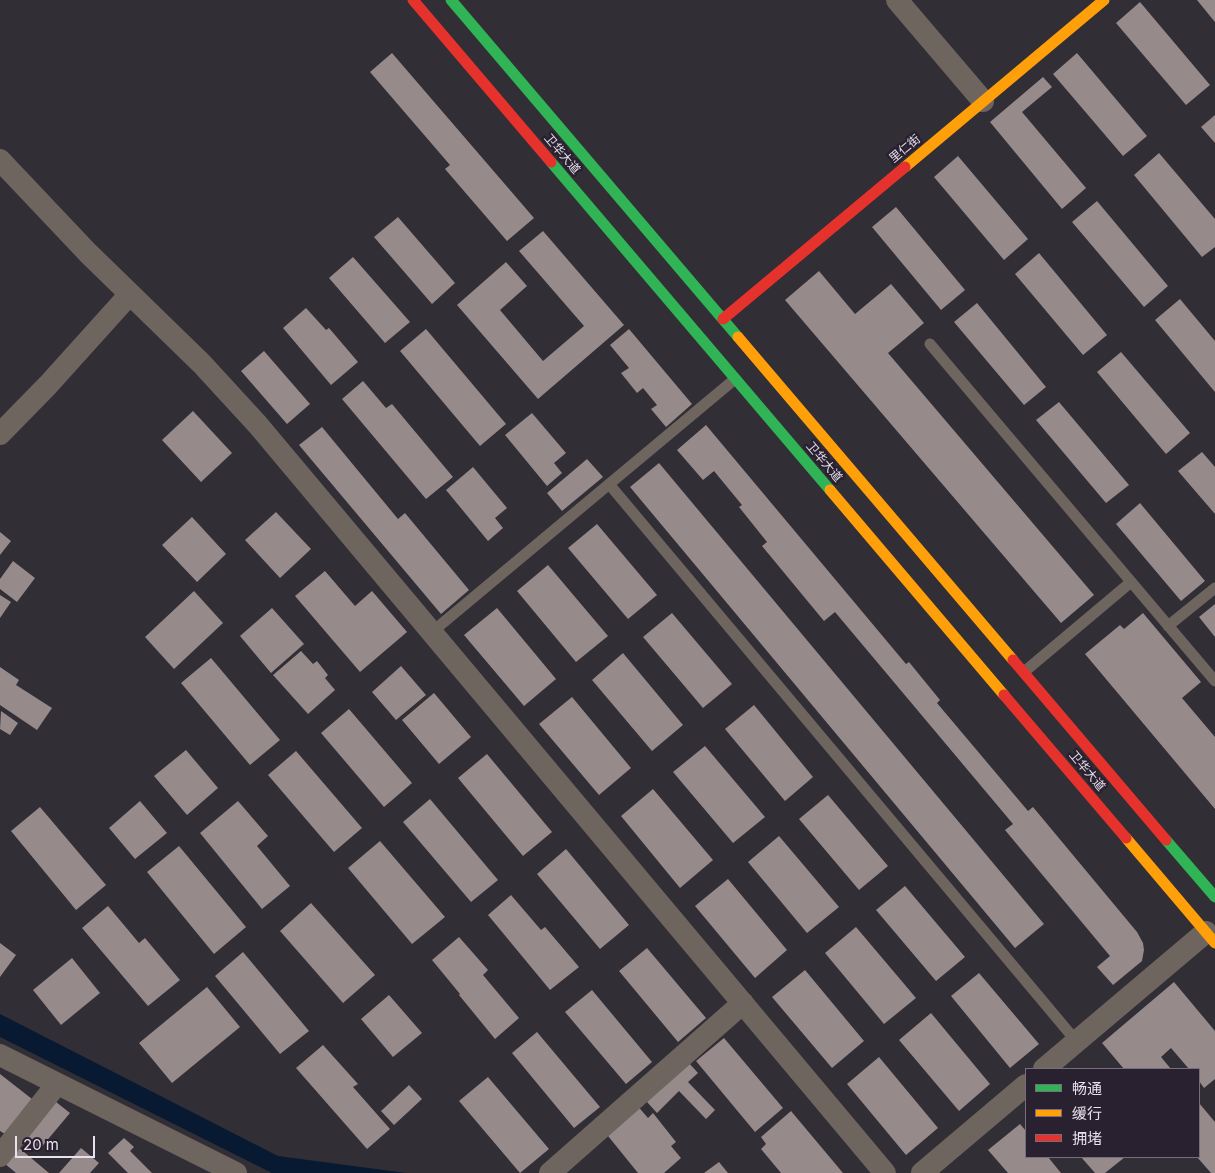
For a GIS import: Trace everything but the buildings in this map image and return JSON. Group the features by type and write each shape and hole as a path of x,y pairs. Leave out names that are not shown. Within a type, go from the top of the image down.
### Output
{"main road":[{"name":"卫华大道","path":"412,0 1210,937"},
{"name":"卫华大道","path":"451,0 1215,897"},
{"name":"里仁街","path":"723,319 1104,0"}],"street":[{"path":"897,0 983,101"},
{"path":"0,160 88,253 202,364 258,425 885,1173"},
{"path":"0,434 48,385 130,294"},
{"path":"1045,1068 1210,937"},
{"path":"550,1173 743,1003"},
{"path":"0,1055 236,1173"},
{"path":"0,1156 57,1084"},
{"path":"922,1173 1025,1086"}],"lane":[{"path":"930,344 1215,682"},
{"path":"432,632 735,379"},
{"path":"609,484 1076,1042"},
{"path":"1024,672 1131,582"},
{"path":"1168,626 1215,588"}],"water":[{"path":"0,1014 278,1156 406,1173 272,1173 0,1037"}],"traffic: fast":[{"path":"451,0 738,337"},
{"path":"551,162 830,490"},
{"path":"1166,840 1215,897"}],"traffic: slow":[{"path":"905,167 1104,0"},
{"path":"738,337 1013,660"},
{"path":"830,490 1004,695"},
{"path":"1126,838 1215,943"}],"traffic: jam":[{"path":"413,0 551,162"},
{"path":"723,319 905,167"},
{"path":"1013,660 1166,840"},
{"path":"1004,695 1126,838"}]}
